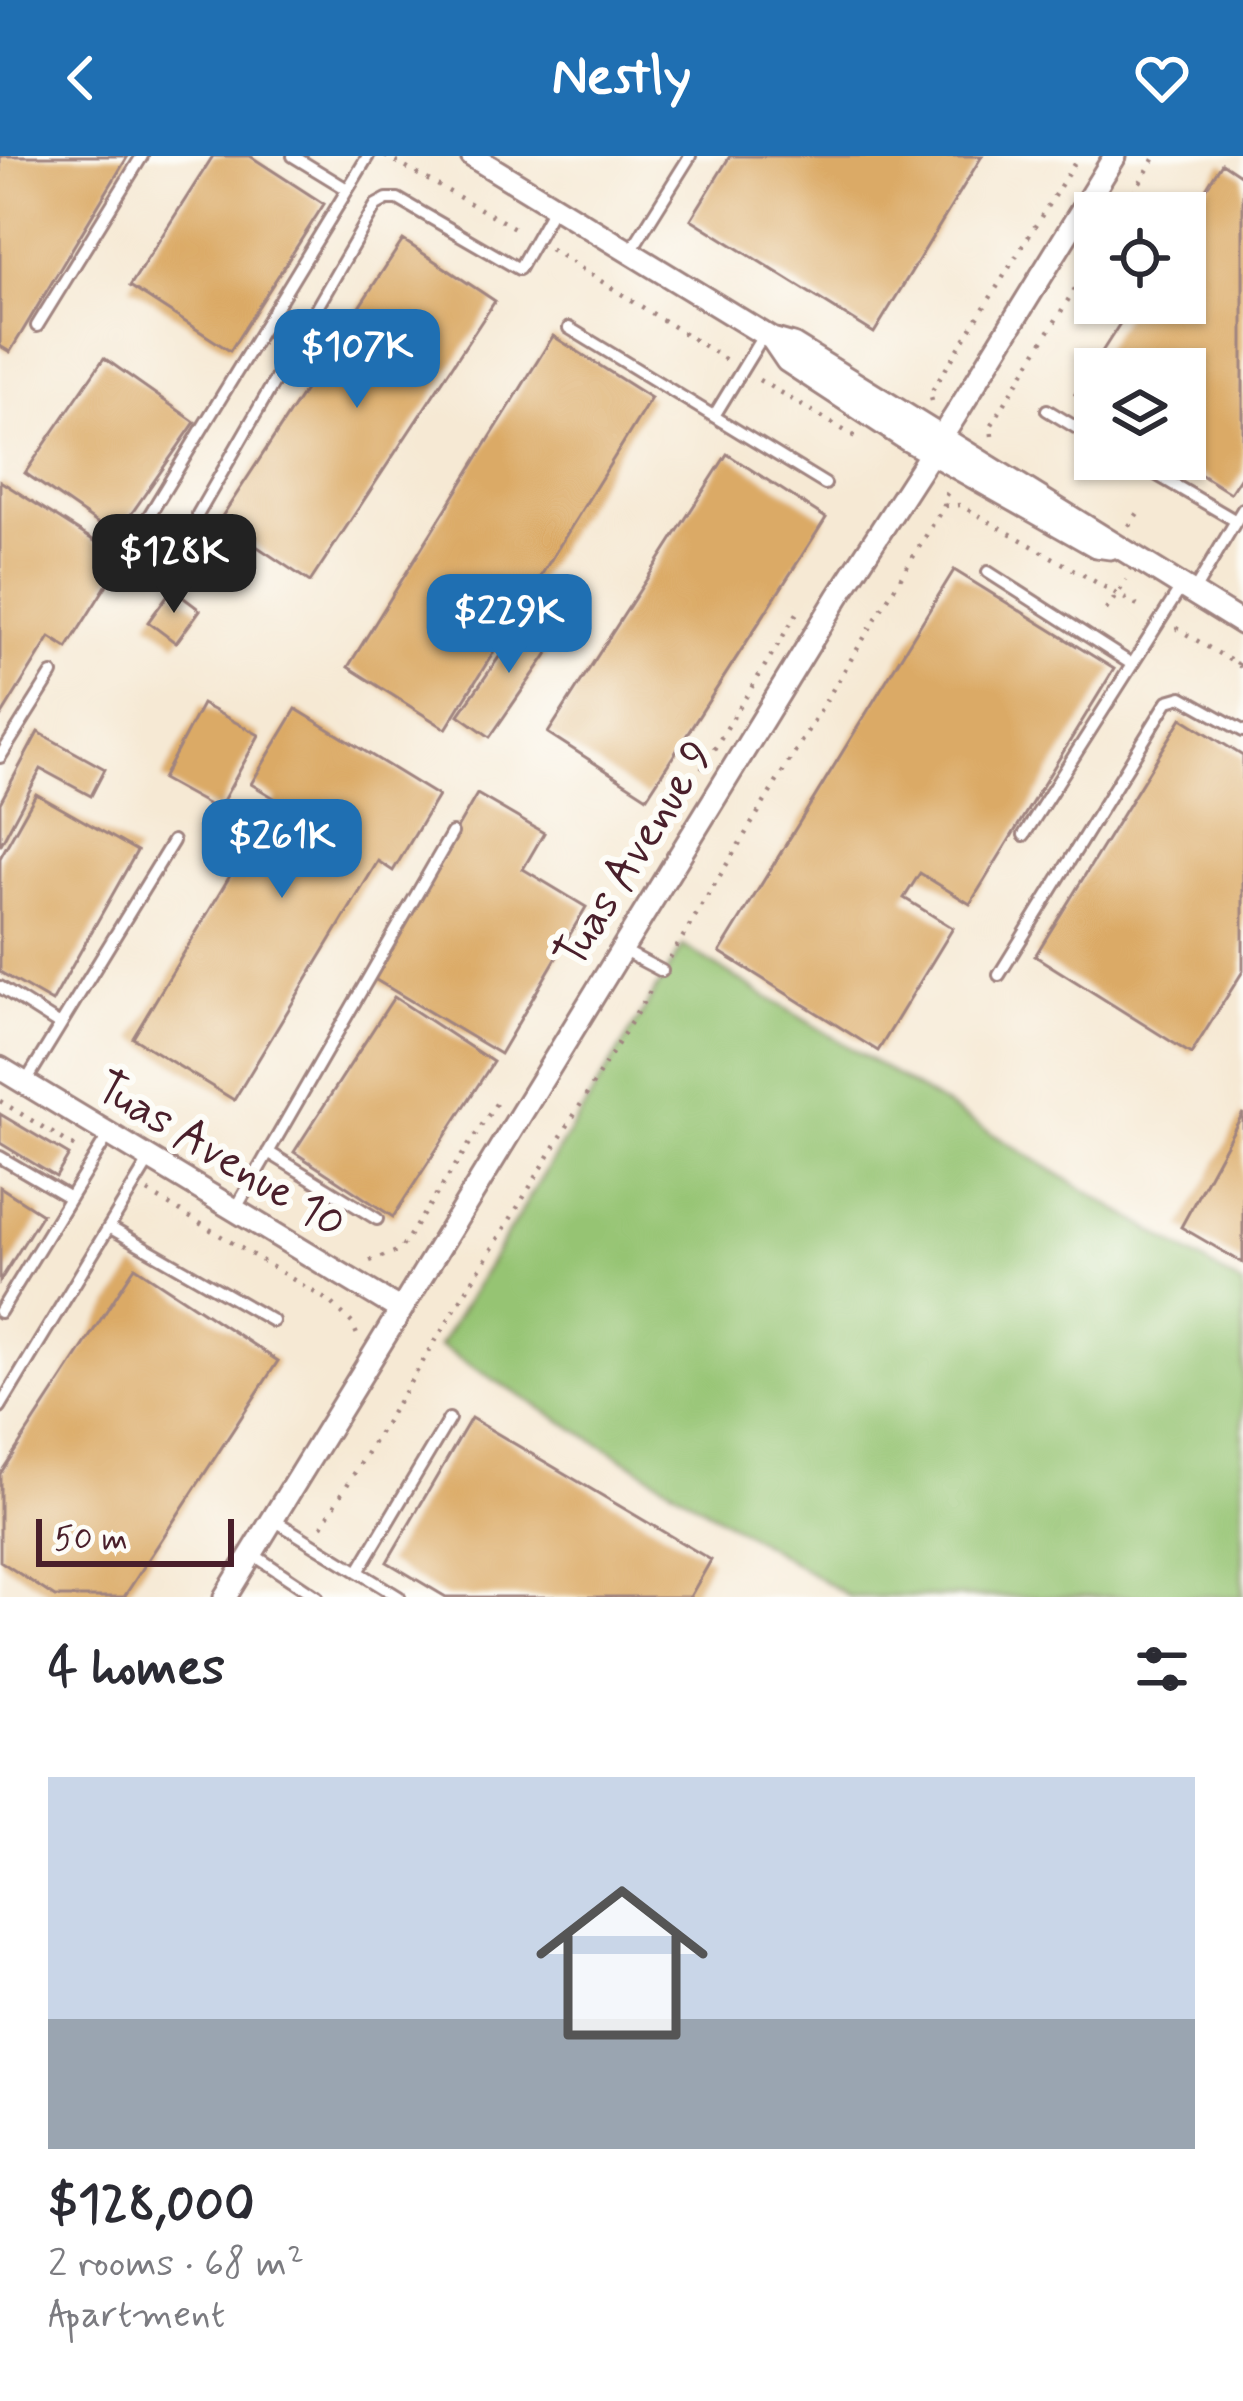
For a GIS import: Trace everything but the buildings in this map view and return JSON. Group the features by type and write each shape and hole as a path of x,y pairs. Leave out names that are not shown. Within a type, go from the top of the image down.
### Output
{"street":[{"path":"472,156 768,336 793,345 936,446 1104,534 1131,556 1243,624"},
{"name":"Tuas Avenue 9","path":"225,1597 838,597 1115,156"},
{"name":"Tuas Avenue 10","path":"0,1068 399,1310"}],"lane":[{"path":"37,326 142,156"},
{"path":"293,156 347,188"},
{"path":"148,519 368,156"},
{"path":"629,252 690,156"},
{"path":"198,514 376,205 398,199 519,268 554,206"},
{"path":"569,328 825,484"},
{"path":"714,416 768,336"},
{"path":"1047,410 1074,426"},
{"path":"1166,480 1236,521"},
{"path":"1024,835 1130,663 1243,509"},
{"path":"988,572 1130,663"},
{"path":"0,757 52,674"},
{"path":"999,975 1168,701 1182,697 1243,731"},
{"path":"235,1210 452,833"},
{"path":"25,1083 173,841"},
{"path":"622,950 662,971"},
{"path":"0,987 60,1025"},
{"path":"0,1312 109,1134"},
{"path":"268,1152 377,1219"},
{"path":"0,1156 70,1198"},
{"path":"0,1407 150,1159"},
{"path":"109,1227 273,1322"},
{"path":"358,1572 449,1419"},
{"path":"272,1519 399,1597"},
{"path":"251,1553 317,1597"}],"path":[{"path":"385,156 538,241 865,443"},
{"path":"930,394 1079,156"},
{"path":"1134,192 1156,156"},
{"path":"992,436 991,426 1074,290"},
{"path":"312,1542 944,506 960,506 1240,667 1243,653"},
{"path":"1106,610 1118,595 1131,556"},
{"path":"680,806 807,598"},
{"path":"366,1262 380,1261 400,1250 500,1097"},
{"path":"0,1101 94,1159"},
{"path":"134,1184 344,1313"}],"green space":[{"path":"683,946 1243,1286 1243,1597 850,1597 439,1346"}]}
